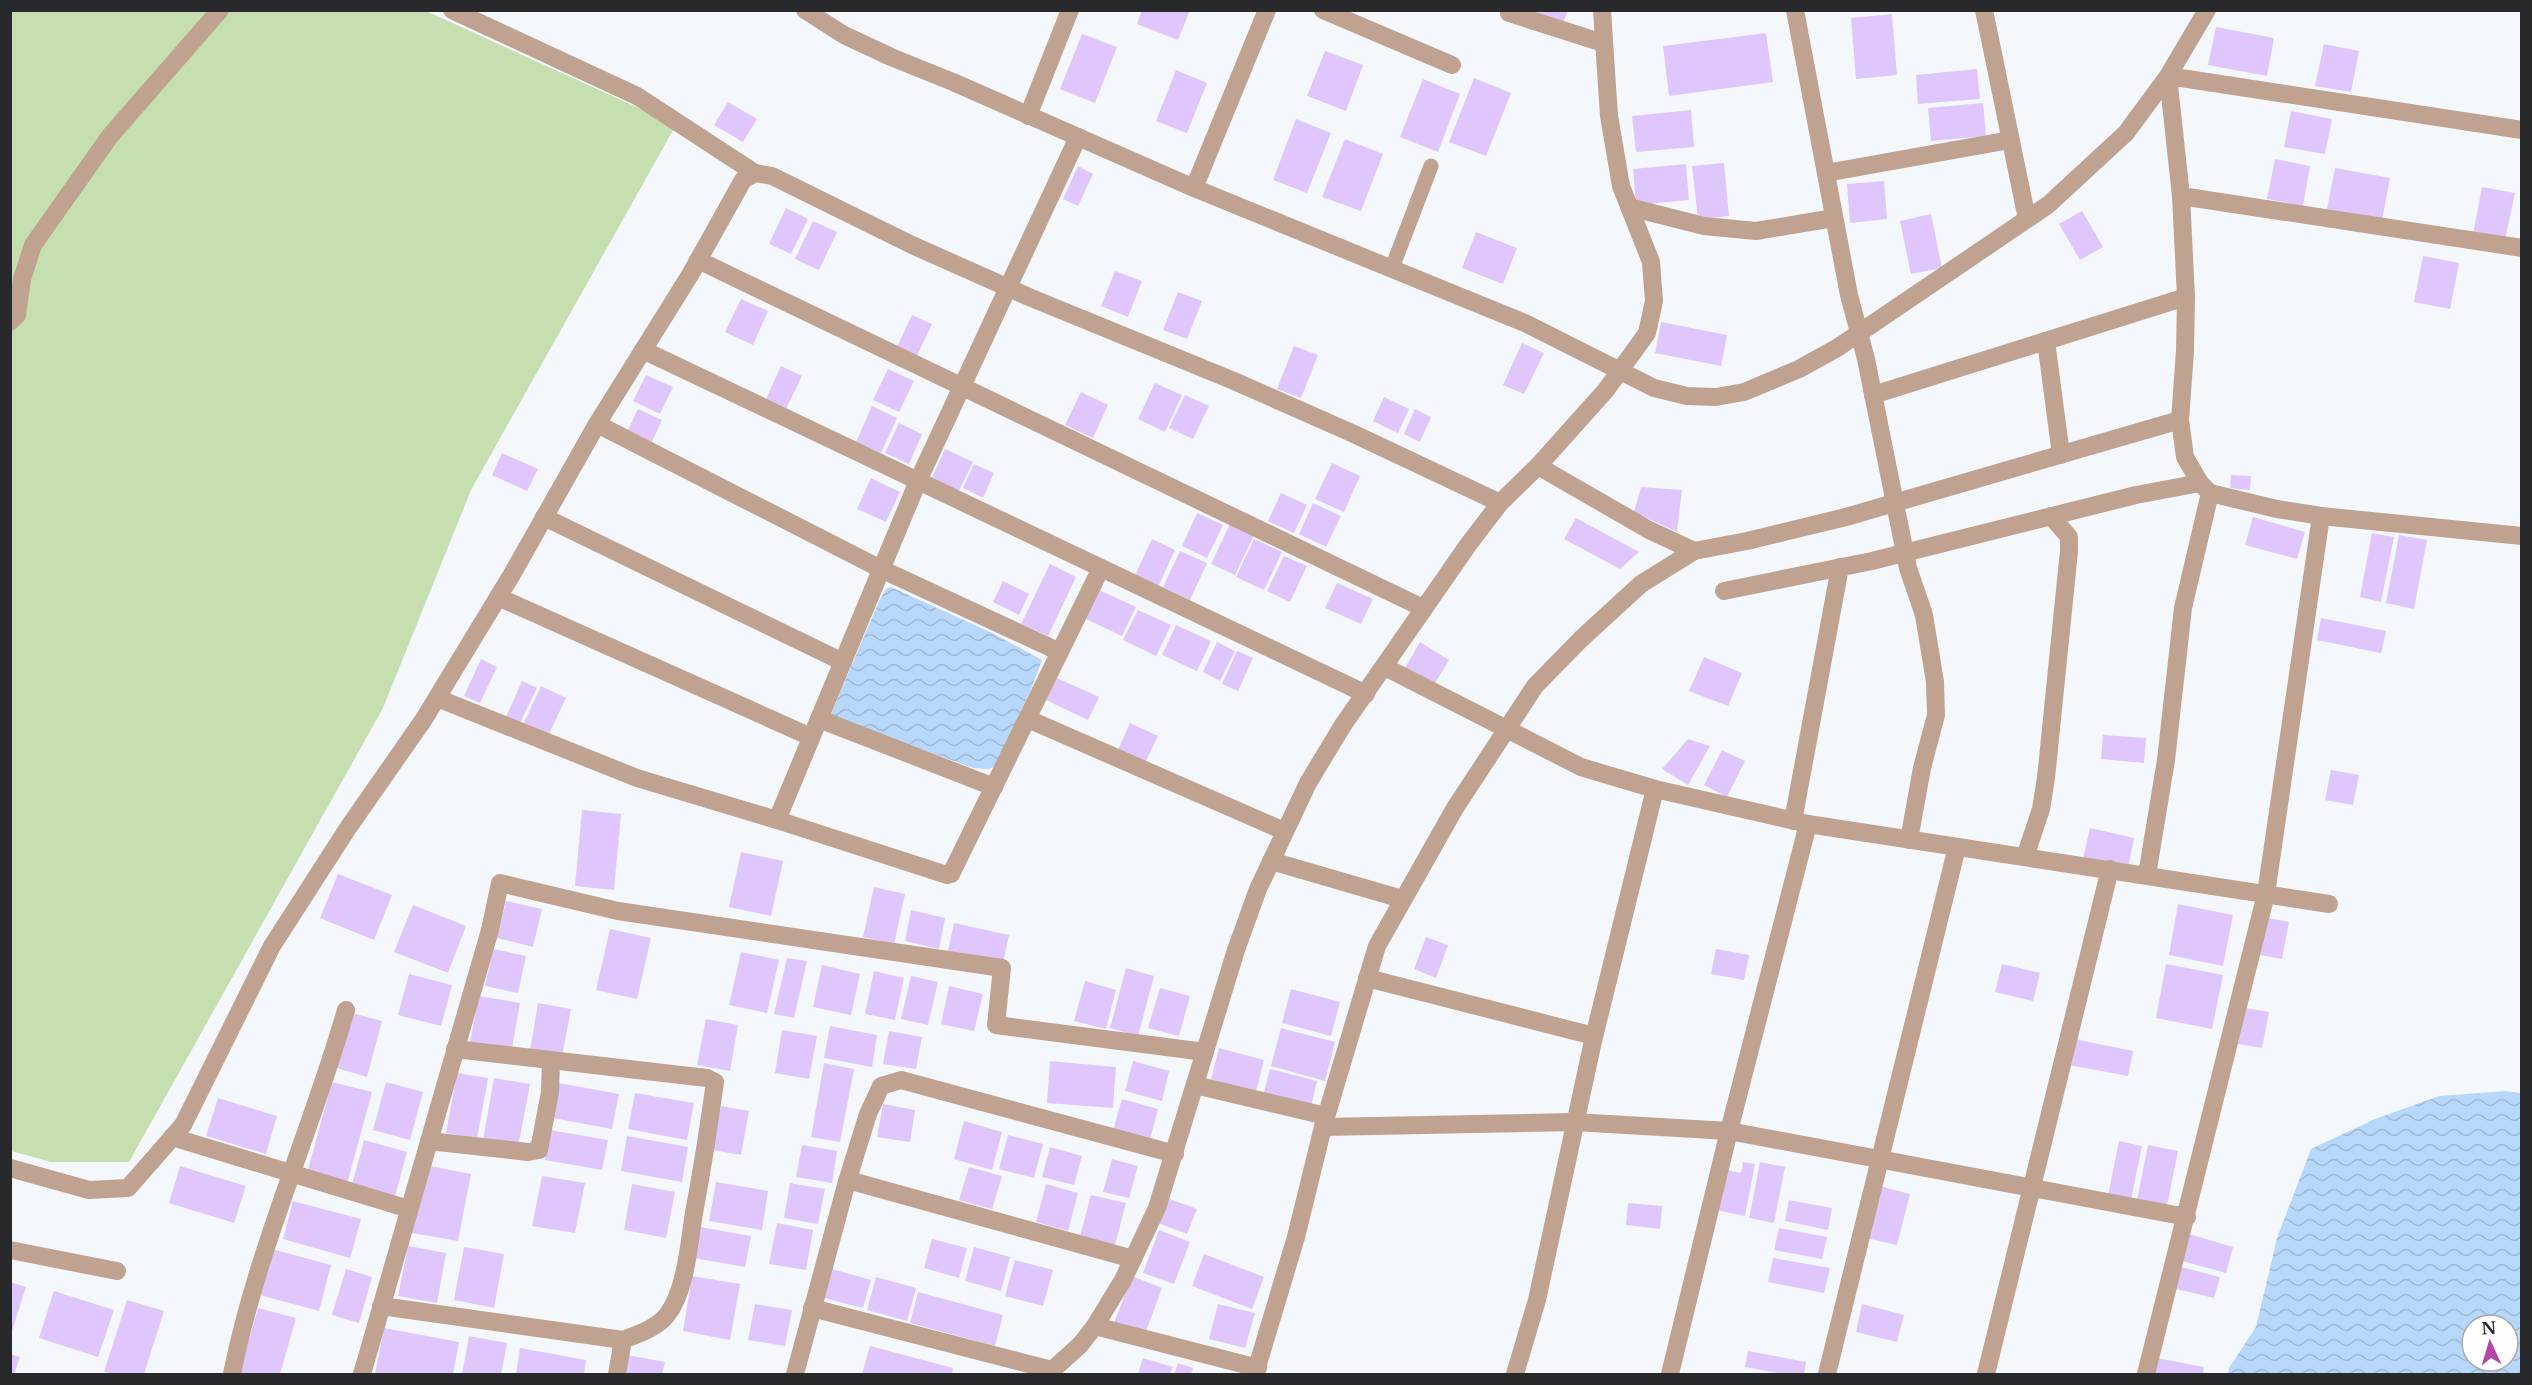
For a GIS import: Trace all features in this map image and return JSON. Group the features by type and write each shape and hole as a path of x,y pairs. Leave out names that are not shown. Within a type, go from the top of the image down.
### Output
{"street":[{"path":"10,322 17,315 22,279 33,245 110,136 220,10"},
{"path":"452,10 637,96 755,173 772,176 912,245 1009,288 1234,381 1354,434 1500,503"},
{"path":"805,10 844,36 1194,188 1527,324 1620,373 1654,388 1687,396 1716,397 1744,393 1799,369 1859,333 2048,205 2126,133 2168,76 2207,10"},
{"path":"1028,116 1070,10"},
{"path":"1194,188 1267,10"},
{"path":"1323,10 1452,65"},
{"path":"812,1308 1050,1372 1080,1345 1095,1326 1133,1259 1157,1208 1236,950 1271,861 1308,783 1343,725 1385,667 1423,608 1500,503 1538,466 1620,373 1647,333 1654,301 1651,262 1621,186 1609,116 1602,10"},
{"path":"1795,10 1834,218 1896,503 1904,553 1924,615 1935,682 1936,715 1922,768 1909,840"},
{"path":"1984,10 2027,219"},
{"path":"1509,13 1603,43"},
{"path":"2168,76 2522,130"},
{"path":"2147,875 2166,760 2183,608 2205,488 2185,457 2180,420 2186,297 2181,196 2168,76"},
{"path":"777,820 918,481 1078,137"},
{"path":"1826,173 2010,140"},
{"path":"10,1168 89,1190 128,1188 183,1125 272,946 348,828 437,698 597,424 699,260 743,180 755,173"},
{"path":"2181,196 2522,248"},
{"path":"1629,207 1704,226 1756,231 1834,218"},
{"path":"699,260 1423,608"},
{"path":"1873,395 2186,297"},
{"path":"2046,341 2061,455"},
{"path":"643,350 1366,694"},
{"path":"1095,1326 1256,1371 1296,1237 1324,1121 1377,946 1455,808 1535,686 1581,639 1641,584 1694,551 1747,541 1896,503 2180,420"},
{"path":"597,424 881,569 1060,652"},
{"path":"1538,466 1650,530 1694,551"},
{"path":"1724,591 1904,553 2136,495 2205,488 2229,499 2321,516 2522,536"},
{"path":"2025,857 2041,809 2046,778 2069,551 2069,537 2051,516"},
{"path":"2145,1374 2187,1217 2266,894 2321,516"},
{"path":"544,517 843,662"},
{"path":"1670,1374 1800,823 1840,567"},
{"path":"437,698 637,778 947,875 951,874 1101,568"},
{"path":"498,597 811,737"},
{"path":"1385,667 1504,730 1581,767 1655,789 1800,823 2329,904"},
{"path":"819,719 994,787"},
{"path":"1028,719 1284,831"},
{"path":"1515,1374 1539,1289 1594,1036 1655,789"},
{"path":"1827,1374 1882,1160 1957,847"},
{"path":"1271,861 1402,899"},
{"path":"1986,1374 2110,869"},
{"path":"362,1374 490,930 500,884 618,911 1002,968 996,1024 1205,1052"},
{"path":"1367,978 1594,1036"},
{"path":"232,1374 238,1341 291,1172 327,1077 346,1010"},
{"path":"381,1306 623,1340 647,1330 666,1317 674,1303 681,1282 691,1234 715,1082 708,1078 551,1062 455,1049"},
{"path":"429,1141 528,1152 539,1150 550,1092 551,1062"},
{"path":"795,1374 848,1180 868,1114 881,1086 901,1080 1175,1154"},
{"path":"1195,1085 1324,1121 1575,1122 1729,1131 2187,1217"},
{"path":"172,1137 409,1209"},
{"path":"848,1180 1133,1259"},
{"path":"10,1250 117,1271"},
{"path":"617,1374 623,1340"}],"lane":[{"path":"1392,268 1431,166"}],"green space":[{"path":"10,11 426,11 676,125 471,490 383,708 129,1162 51,1162 11,1151"}],"water":[{"path":"891,587 990,632 1042,660 996,766 988,769 973,768 830,716 880,599 886,589"},
{"path":"2506,1091 2521,1093 2521,1374 2228,1374 2229,1368 2256,1327 2277,1238 2311,1149 2375,1119 2439,1096"}],"building":[{"path":"1142,10 1190,10 1178,40 1137,24"},
{"path":"1532,10 1568,10 1563,23"},
{"path":"1892,14 1897,75 1856,79 1851,18"},
{"path":"2216,27 2274,38 2267,76 2208,65"},
{"path":"1766,33 1773,82 1669,96 1663,46"},
{"path":"1082,34 1117,47 1095,103 1060,89"},
{"path":"2324,44 2359,51 2351,92 2315,86"},
{"path":"1325,51 1363,65 1346,111 1307,96"},
{"path":"1977,69 1980,99 1918,104 1916,75"},
{"path":"1176,70 1207,83 1187,133 1156,121"},
{"path":"1474,78 1511,93 1486,156 1449,142"},
{"path":"1423,79 1460,94 1438,152 1400,137"},
{"path":"728,102 757,119 743,142 714,125"},
{"path":"1983,103 1986,136 1931,141 1928,108"},
{"path":"1691,110 1694,147 1636,152 1632,116"},
{"path":"2291,111 2332,119 2325,154 2284,147"},
{"path":"1296,119 1331,133 1307,193 1273,180"},
{"path":"1345,139 1383,154 1361,211 1322,197"},
{"path":"2275,159 2310,166 2303,206 2267,199"},
{"path":"1724,163 1729,216 1698,219 1692,166"},
{"path":"1686,164 1689,200 1636,205 1633,169"},
{"path":"1078,166 1093,174 1078,206 1063,199"},
{"path":"2335,168 2390,178 2382,220 2327,209"},
{"path":"1884,181 1887,219 1850,223 1847,184"},
{"path":"2482,187 2515,193 2505,240 2473,234"},
{"path":"786,208 808,219 791,254 769,244"},
{"path":"2082,211 2103,247 2080,260 2059,224"},
{"path":"1931,214 1942,268 1911,274 1900,221"},
{"path":"813,221 837,232 819,270 795,259"},
{"path":"1476,232 1517,248 1503,284 1462,268"},
{"path":"2423,256 2459,263 2450,309 2414,302"},
{"path":"1115,271 1142,281 1128,317 1101,306"},
{"path":"1178,292 1202,301 1187,339 1163,330"},
{"path":"741,299 768,311 753,345 725,332"},
{"path":"912,315 932,324 914,362 894,353"},
{"path":"1661,322 1727,335 1721,366 1655,353"},
{"path":"1522,343 1544,353 1524,394 1503,385"},
{"path":"1294,346 1318,355 1301,398 1277,389"},
{"path":"781,366 802,376 785,411 765,401"},
{"path":"888,369 914,381 899,412 873,400"},
{"path":"646,375 673,387 660,414 633,401"},
{"path":"1155,383 1182,395 1165,432 1138,419"},
{"path":"1081,392 1108,405 1093,438 1065,425"},
{"path":"1185,395 1209,406 1193,439 1169,428"},
{"path":"1384,397 1409,409 1398,433 1373,421"},
{"path":"872,406 897,418 881,453 856,442"},
{"path":"638,409 662,420 652,442 628,430"},
{"path":"1415,409 1431,417 1420,442 1404,434"},
{"path":"899,423 922,434 909,464 885,453"},
{"path":"945,449 973,462 958,493 931,480"},
{"path":"502,453 538,469 527,491 492,475"},
{"path":"1332,463 1360,476 1344,512 1315,499"},
{"path":"974,464 994,473 983,498 963,488"},
{"path":"2231,475 2251,476 2250,490 2230,488"},
{"path":"871,478 900,492 886,522 857,509"},
{"path":"1641,487 1682,490 1677,532 1634,512"},
{"path":"1281,493 1307,505 1294,533 1268,521"},
{"path":"1313,503 1341,516 1326,547 1299,534"},
{"path":"1197,513 1223,525 1207,558 1182,546"},
{"path":"2253,517 2305,532 2297,559 2245,545"},
{"path":"1576,518 1639,552 1620,569 1564,539"},
{"path":"1230,524 1254,535 1235,575 1211,564"},
{"path":"2372,533 2394,537 2381,602 2360,597"},
{"path":"2399,535 2427,540 2414,609 2386,603"},
{"path":"1152,539 1175,550 1158,587 1135,575"},
{"path":"1254,539 1282,552 1264,590 1236,577"},
{"path":"1180,551 1207,563 1190,600 1163,587"},
{"path":"1284,556 1307,566 1290,602 1267,591"},
{"path":"1050,564 1076,577 1048,636 1021,624"},
{"path":"1003,581 1029,594 1019,615 993,602"},
{"path":"1337,583 1373,599 1361,624 1325,608"},
{"path":"1099,590 1136,607 1122,636 1086,619"},
{"path":"1138,610 1171,625 1156,656 1123,640"},
{"path":"2321,618 2386,631 2381,653 2317,640"},
{"path":"1176,625 1211,641 1197,671 1162,655"},
{"path":"1217,642 1235,651 1220,681 1203,672"},
{"path":"1420,642 1449,660 1431,690 1402,673"},
{"path":"1237,651 1253,658 1238,691 1222,684"},
{"path":"1704,657 1742,673 1728,706 1689,691"},
{"path":"481,659 497,667 480,703 464,696"},
{"path":"1057,678 1099,697 1088,720 1046,700"},
{"path":"522,681 537,688 520,723 506,717"},
{"path":"541,686 566,698 547,738 522,727"},
{"path":"1130,723 1158,736 1145,763 1118,750"},
{"path":"2103,735 2146,738 2144,763 2101,759"},
{"path":"1688,739 1710,746 1688,785 1662,769"},
{"path":"1722,750 1745,761 1727,797 1704,785"},
{"path":"2331,770 2359,775 2353,805 2325,800"},
{"path":"582,810 621,814 614,890 575,886"},
{"path":"2090,828 2134,838 2128,868 2083,858"},
{"path":"741,852 783,861 771,916 729,907"},
{"path":"338,874 392,895 374,940 320,918"},
{"path":"874,887 905,894 894,944 863,937"},
{"path":"506,901 542,909 533,947 497,938"},
{"path":"2178,904 2233,915 2223,966 2169,955"},
{"path":"413,905 466,926 448,973 394,952"},
{"path":"911,910 945,918 939,949 905,941"},
{"path":"2262,917 2289,922 2282,959 2255,954"},
{"path":"954,923 1009,935 1003,963 948,951"},
{"path":"610,929 651,938 637,999 596,990"},
{"path":"1426,937 1448,945 1436,978 1414,969"},
{"path":"493,949 526,956 518,993 485,986"},
{"path":"1716,949 1749,955 1744,980 1711,974"},
{"path":"741,952 779,960 767,1013 729,1005"},
{"path":"787,958 807,961 794,1018 774,1014"},
{"path":"2002,964 2040,973 2033,1001 1995,992"},
{"path":"2166,964 2223,975 2212,1029 2156,1018"},
{"path":"822,965 860,974 851,1015 813,1007"},
{"path":"1126,968 1154,976 1138,1036 1110,1028"},
{"path":"874,971 904,978 895,1020 865,1014"},
{"path":"409,974 452,985 441,1026 398,1015"},
{"path":"911,976 938,982 928,1025 901,1019"},
{"path":"1085,981 1116,990 1106,1029 1074,1021"},
{"path":"949,986 983,994 974,1031 941,1024"},
{"path":"1160,988 1190,996 1179,1036 1148,1028"},
{"path":"1291,989 1340,1002 1331,1036 1282,1023"},
{"path":"479,996 520,1003 511,1054 469,1047"},
{"path":"538,1003 571,1009 562,1056 530,1051"},
{"path":"2245,1008 2269,1012 2262,1048 2238,1044"},
{"path":"352,1013 382,1021 367,1077 337,1068"},
{"path":"706,1019 738,1025 730,1071 697,1065"},
{"path":"830,1026 877,1035 872,1067 824,1058"},
{"path":"1281,1028 1335,1042 1325,1081 1271,1066"},
{"path":"782,1030 817,1036 809,1079 775,1073"},
{"path":"889,1031 922,1037 916,1069 883,1064"},
{"path":"2074,1039 2133,1051 2128,1076 2069,1065"},
{"path":"1219,1048 1264,1060 1256,1092 1211,1080"},
{"path":"1050,1061 1116,1067 1113,1108 1047,1103"},
{"path":"1133,1061 1169,1071 1162,1101 1125,1091"},
{"path":"824,1063 854,1069 840,1142 811,1137"},
{"path":"1270,1069 1317,1081 1310,1111 1262,1099"},
{"path":"457,1073 488,1078 477,1139 446,1133"},
{"path":"494,1078 530,1084 518,1147 483,1140"},
{"path":"332,1082 372,1092 347,1184 307,1173"},
{"path":"386,1082 423,1092 410,1140 373,1130"},
{"path":"559,1083 619,1094 612,1129 553,1118"},
{"path":"635,1093 694,1103 687,1140 628,1129"},
{"path":"218,1098 277,1116 266,1154 206,1136"},
{"path":"1122,1099 1158,1109 1150,1139 1113,1130"},
{"path":"883,1104 915,1110 910,1142 877,1137"},
{"path":"721,1106 749,1111 741,1155 713,1150"},
{"path":"964,1121 1002,1132 992,1170 954,1159"},
{"path":"550,1130 608,1140 602,1170 545,1160"},
{"path":"1008,1135 1043,1144 1034,1178 999,1169"},
{"path":"627,1136 688,1147 682,1182 621,1171"},
{"path":"364,1140 407,1152 394,1200 351,1188"},
{"path":"2119,1141 2142,1146 2131,1200 2108,1196"},
{"path":"802,1145 837,1151 832,1183 796,1177"},
{"path":"2148,1145 2178,1151 2167,1206 2137,1200"},
{"path":"1050,1147 1082,1156 1074,1185 1042,1177"},
{"path":"1112,1159 1138,1166 1129,1198 1103,1192"},
{"path":"1743,1162 1755,1164 1745,1216 1715,1210 1723,1169 1741,1173"},
{"path":"1760,1162 1785,1167 1774,1223 1749,1218"},
{"path":"425,1165 471,1174 458,1241 412,1233"},
{"path":"180,1166 246,1186 234,1223 169,1203"},
{"path":"969,1167 1002,1176 992,1209 959,1200"},
{"path":"542,1176 585,1183 575,1233 532,1226"},
{"path":"716,1182 768,1191 762,1230 709,1221"},
{"path":"790,1183 825,1189 818,1224 784,1218"},
{"path":"632,1184 675,1192 666,1238 624,1230"},
{"path":"1046,1184 1078,1193 1068,1231 1036,1222"},
{"path":"1879,1186 1910,1194 1897,1245 1866,1238"},
{"path":"1091,1195 1126,1203 1115,1245 1080,1236"},
{"path":"1167,1198 1197,1209 1187,1234 1158,1223"},
{"path":"1789,1200 1832,1208 1828,1230 1785,1221"},
{"path":"293,1201 361,1219 350,1258 283,1239"},
{"path":"1628,1203 1662,1206 1660,1229 1626,1225"},
{"path":"777,1223 813,1230 806,1270 769,1264"},
{"path":"700,1227 751,1236 745,1267 694,1258"},
{"path":"1779,1228 1827,1237 1822,1259 1774,1250"},
{"path":"1159,1230 1190,1242 1174,1284 1143,1273"},
{"path":"2189,1234 2233,1247 2226,1273 2182,1261"},
{"path":"932,1239 967,1248 959,1278 924,1268"},
{"path":"408,1246 446,1253 437,1303 398,1296"},
{"path":"464,1247 504,1254 494,1308 454,1300"},
{"path":"974,1247 1010,1257 1001,1291 965,1281"},
{"path":"272,1249 331,1265 319,1311 260,1295"},
{"path":"1204,1254 1264,1277 1252,1309 1192,1286"},
{"path":"1773,1258 1830,1268 1824,1293 1768,1282"},
{"path":"1015,1260 1053,1270 1043,1306 1005,1296"},
{"path":"2177,1266 2220,1277 2214,1298 2172,1288"},
{"path":"346,1269 372,1277 359,1323 332,1315"},
{"path":"832,1269 871,1280 863,1308 824,1298"},
{"path":"692,1276 740,1284 730,1340 683,1331"},
{"path":"1132,1276 1162,1288 1145,1334 1114,1323"},
{"path":"876,1277 916,1288 907,1321 867,1310"},
{"path":"10,1282 26,1287 11,1334 10,1334"},
{"path":"54,1291 114,1310 98,1357 39,1338"},
{"path":"918,1292 1003,1315 995,1346 910,1323"},
{"path":"127,1300 164,1311 144,1374 104,1372"},
{"path":"755,1304 792,1310 785,1346 748,1340"},
{"path":"1218,1304 1255,1313 1245,1348 1209,1339"},
{"path":"1862,1304 1904,1315 1897,1342 1856,1332"},
{"path":"258,1308 296,1318 280,1374 239,1374"},
{"path":"384,1328 459,1342 453,1374 375,1374"},
{"path":"469,1336 507,1343 501,1374 462,1374"},
{"path":"870,1346 953,1368 952,1374 862,1374"},
{"path":"520,1348 586,1360 584,1374 516,1374"},
{"path":"1748,1351 1806,1362 1804,1374 1783,1374 1745,1367"},
{"path":"10,1354 20,1357 14,1374 10,1374"},
{"path":"627,1355 665,1362 662,1374 623,1374"},
{"path":"1143,1358 1173,1367 1170,1374 1138,1374"},
{"path":"2157,1358 2204,1367 2203,1374 2153,1374"},
{"path":"1178,1363 1193,1368 1191,1374 1174,1374"}]}
